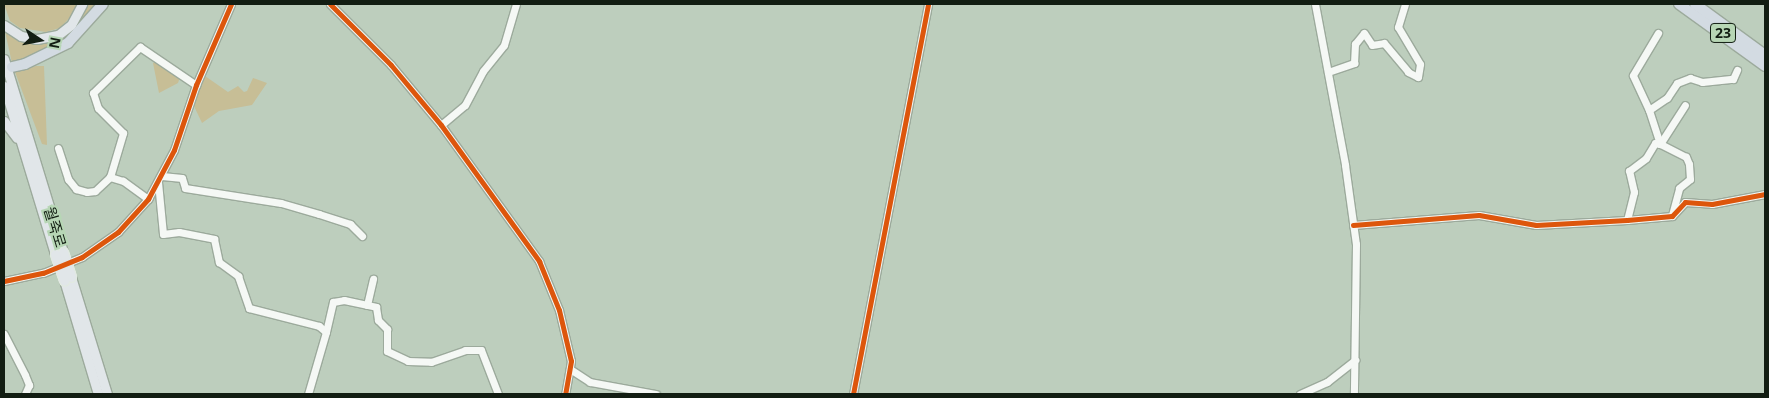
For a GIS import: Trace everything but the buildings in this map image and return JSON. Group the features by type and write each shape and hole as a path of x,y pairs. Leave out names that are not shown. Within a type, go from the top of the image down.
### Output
{"highway":[{"path":"12,67 25,64 68,43 103,4"},
{"name":"23","path":"1679,4 1765,66"},
{"name":"23","path":"1695,4 1765,55"}],"main road":[{"path":"4,25 22,36 37,39 58,35 71,25 82,4"},
{"name":"월죽로","path":"4,59 59,253"},
{"name":"월죽로","path":"4,86 59,253"},
{"path":"4,121 22,144"},
{"path":"59,253 98,394"},
{"path":"67,279 107,394"}],"street":[{"path":"4,281 42,273 82,257 118,232 148,199 160,179 196,85 231,4"},
{"path":"330,4 391,64 441,125 539,261 559,310 571,361 564,394"},
{"path":"441,125 465,105 483,71 504,45 516,4"},
{"path":"853,394 928,4"},
{"path":"1315,4 1353,225 1354,394"},
{"path":"1328,72 1354,64 1355,44 1364,33 1372,45 1384,43 1408,72 1418,77 1420,64 1398,27 1405,4"},
{"path":"1658,33 1633,76 1660,144"},
{"path":"58,148 68,178 76,188 87,192 95,191 110,177 124,133 98,108 94,93 140,47 196,85"},
{"path":"1648,110 1667,98 1677,83 1690,78 1702,82 1733,79 1737,70"},
{"path":"1660,144 1685,104"},
{"path":"1627,220 1634,192 1629,171 1646,158 1655,143 1686,157 1689,164 1690,179 1679,188 1672,216"},
{"path":"110,177 148,199"},
{"path":"160,179 182,178 185,188 281,203 350,224 362,236"},
{"path":"160,179 163,234 180,232 214,239 220,262 238,276 249,308 319,326 326,332"},
{"path":"1353,225 1479,216 1536,225 1627,220 1672,216 1685,202 1712,204 1765,194"},
{"path":"367,305 373,279"},
{"path":"308,394 333,302 344,300 376,307 378,320 387,329 387,351 408,362 431,362 466,350 481,350 498,394"},
{"path":"4,334 29,384 25,394"},
{"path":"1300,394 1326,382 1355,360"},
{"path":"570,369 590,382 656,394"}],"shaded area":[{"path":"4,4 78,4 77,10 60,28 46,32 20,28 10,21"},
{"path":"84,4 95,4 70,37 49,50 12,63 4,27 16,35 62,34"},
{"path":"160,59 181,74 178,83 159,93 153,63"},
{"path":"36,66 44,66 47,145 42,144 15,72"},
{"path":"205,76 228,92 238,86 244,92 247,91 253,78 267,83 252,105 219,111 202,123 193,104"}],"cycle path":[{"path":"4,281 43,273 82,257 118,232 148,199 174,150 196,85 231,4"},
{"path":"330,4 391,65 441,125 539,261 559,310 571,361 565,394"},
{"path":"853,394 928,4"},
{"path":"1353,225 1479,215 1536,225 1627,220 1672,216 1685,202 1712,204 1765,194"}]}
